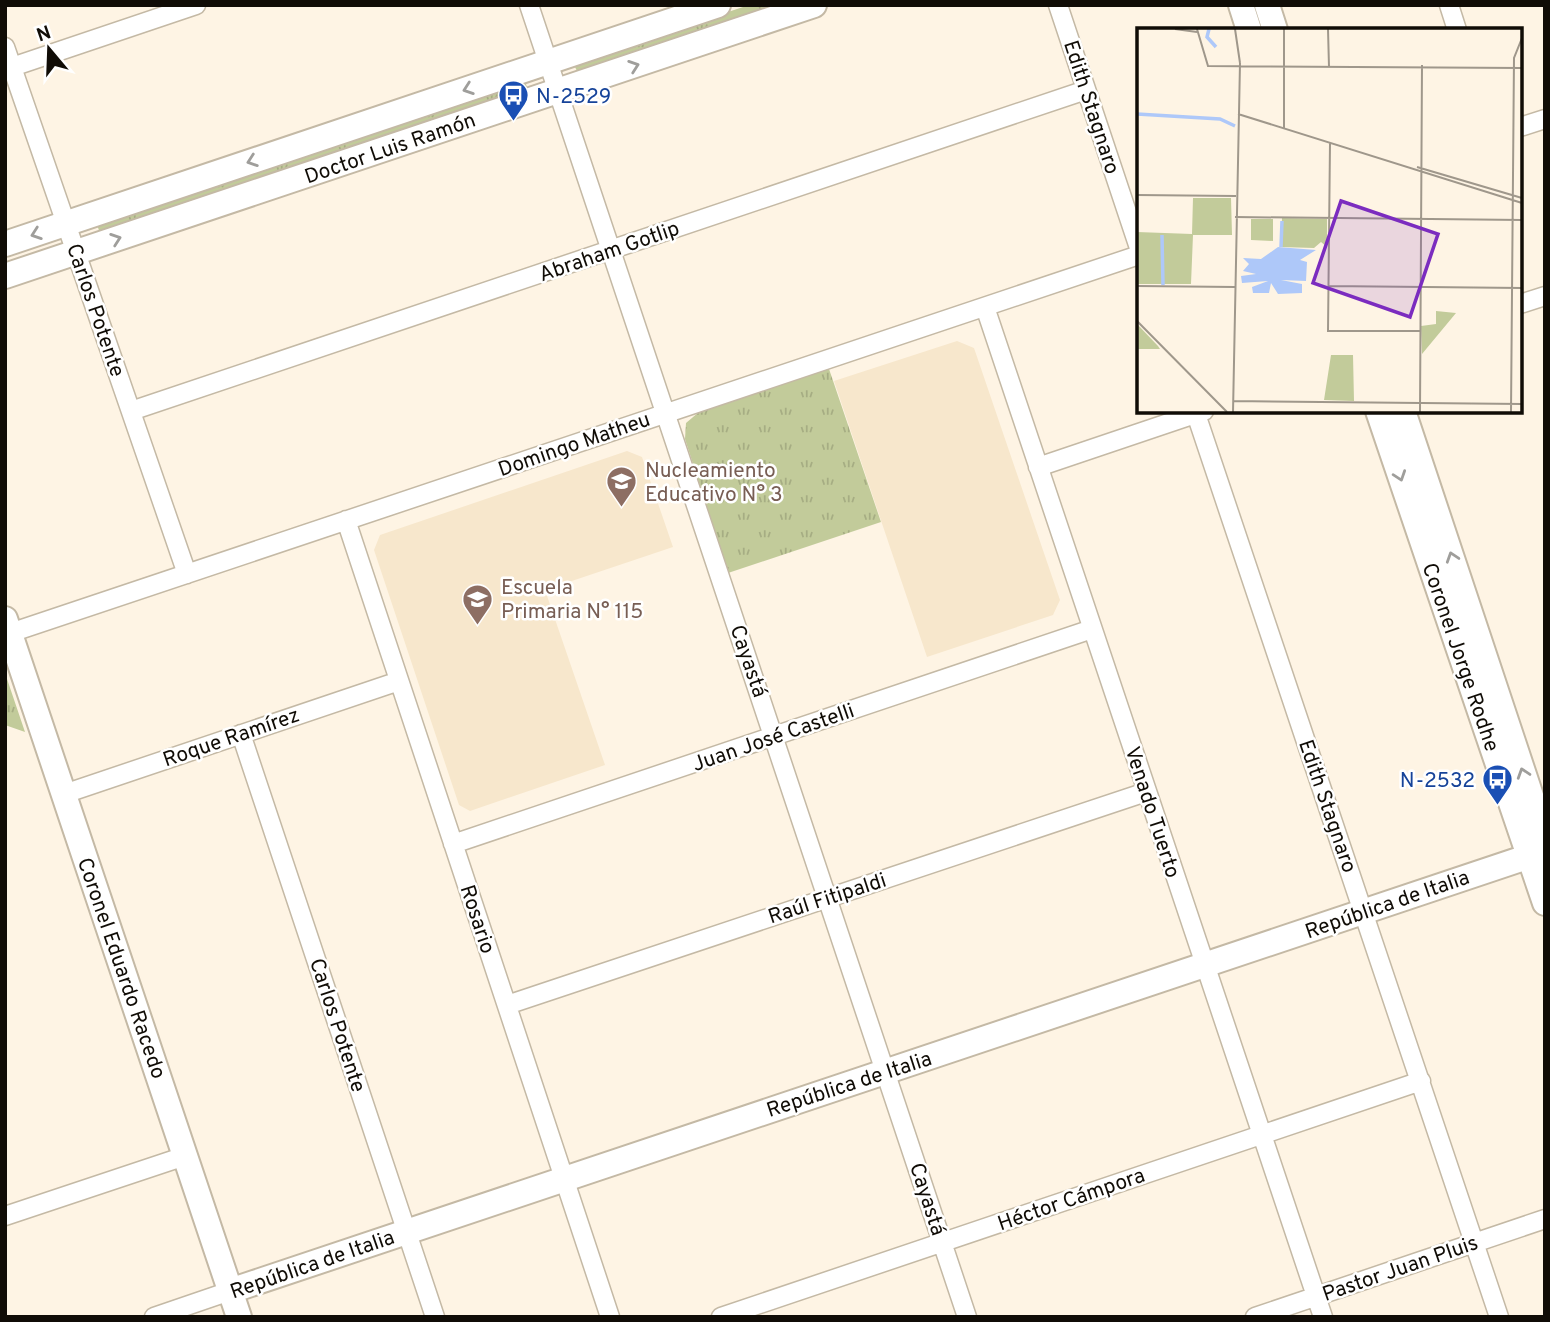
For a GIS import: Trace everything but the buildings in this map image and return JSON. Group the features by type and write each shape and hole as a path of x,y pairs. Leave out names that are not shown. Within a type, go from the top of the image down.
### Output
{"main road":[{"name":"Doctor Luis Ramón","path":"5,244 718,5"},
{"name":"Doctor Luis Ramón","path":"5,276 814,5"},
{"path":"1241,5 1248,28"},
{"path":"1267,5 1274,28"},
{"name":"Coronel Jorge Rodhe","path":"1379,413 1540,849"},
{"name":"Coronel Jorge Rodhe","path":"1404,413 1540,849 1545,903"},
{"name":"Coronel Eduardo Racedo","path":"8,626 239,1317"},
{"name":"República de Italia","path":"230,1291 1364,912 1540,849"}],"street":[{"path":"12,67 196,5"},
{"name":"Cayastá","path":"528,5 967,1317"},
{"name":"Edith Stagnaro","path":"1058,5 1137,242"},
{"path":"1448,5 1456,28"},
{"name":"Carlos Potente","path":"5,47 187,574"},
{"name":"Abraham Gotlip","path":"131,411 1086,90"},
{"path":"1522,126 1545,119"},
{"name":"Domingo Matheu","path":"8,626 187,574 1137,256"},
{"path":"1522,303 1545,296"},
{"name":"Venado Tuerto","path":"985,307 1323,1317"},
{"path":"1038,467 1200,413"},
{"name":"Edith Stagnaro","path":"1200,413 1499,1317"},
{"name":"Rosario","path":"346,520 610,1317"},
{"name":"Juan José Castelli","path":"453,844 1092,629"},
{"name":"Roque Ramírez","path":"64,794 399,681"},
{"name":"Carlos Potente","path":"242,734 435,1317"},
{"name":"Raúl Fitipaldi","path":"507,1005 1146,792"},
{"name":"Héctor Cámpora","path":"720,1317 1421,1082"},
{"path":"5,1216 185,1156"},
{"name":"Pastor Juan Pluis","path":"1255,1317 1545,1219"},
{"name":"República de Italia","path":"154,1317 230,1291"}],"shaded area":[{"path":"957,341 974,348 1060,600 1053,615 927,657 834,381"},
{"name":"Escuela Primaria N° 115","path":"627,451 642,457 673,547 545,590 605,765 470,811 459,805 374,550 380,535"}],"green space":[{"path":"749,5 788,5 577,71 575,67 578,62"},
{"path":"525,82 528,89 100,233 97,225"},
{"path":"829,369 881,522 728,573 685,439 686,423 699,412"},
{"path":"5,673 25,732 5,725"}],"place":[{"name":"N-2529","path":"513,123"},
{"name":"Nucleamiento Educativo N° 3","path":"622,509"},
{"name":"Escuela Primaria N° 115","path":"478,626"},
{"name":"N-2532","path":"1498,807"}]}
